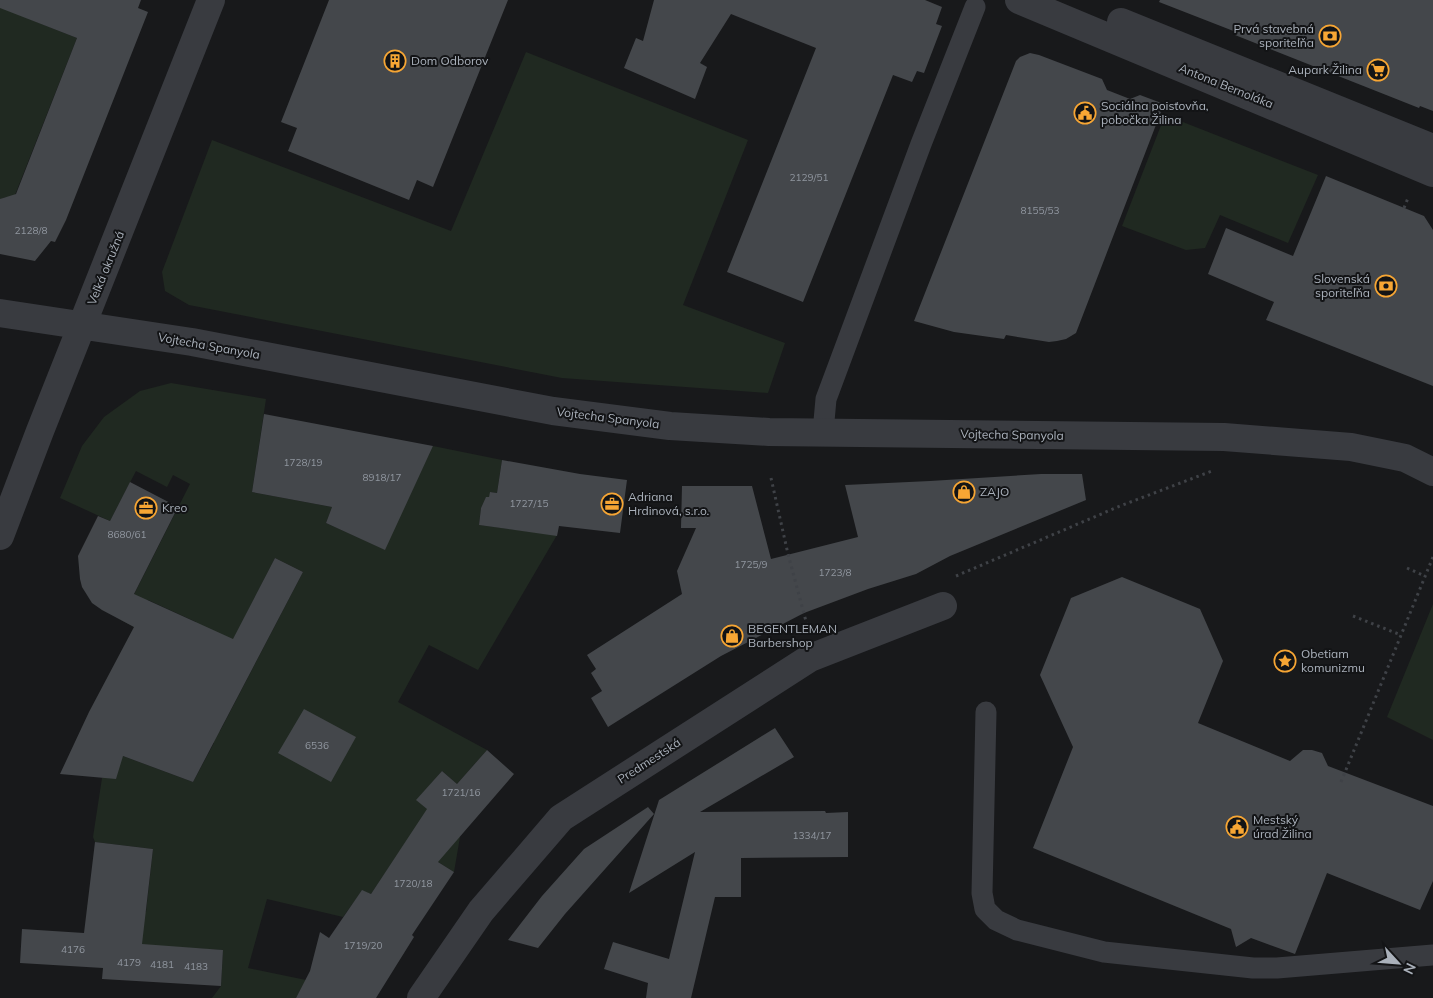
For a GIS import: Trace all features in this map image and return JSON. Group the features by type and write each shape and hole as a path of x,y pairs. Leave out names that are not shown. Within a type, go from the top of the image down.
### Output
{"street":[{"name":"Veľká okružná","path":"0,536 212,0"},
{"name":"Antona Bernoláka","path":"1019,0 1433,173"},
{"name":"Antona Bernoláka","path":"1067,0 1433,148"},
{"name":"Vojtecha Spanyola","path":"0,313 192,342 553,411 670,426 769,432 1224,437 1351,447 1405,458 1433,472"},
{"name":"Predmestská","path":"421,998 481,911 561,818 810,658 943,606"}],"lane":[{"path":"824,432 826,399 975,7"},
{"path":"986,712 982,894 985,909 996,920 1017,930 1104,952 1253,968 1297,967 1433,955"}],"path":[{"path":"953,577 1120,506 1217,469"},
{"path":"771,478 788,554 809,630"},
{"path":"1341,782 1433,557"},
{"path":"1407,568 1425,576"},
{"path":"1353,616 1401,635"}],"shaded area":[{"path":"0,0 29,19 77,38 13,200 5,198 0,201"},
{"path":"526,52 748,140 683,305 785,343 768,393 562,378 189,305 165,291 162,272 212,140 451,231"},
{"path":"1165,115 1318,175 1288,243 1220,215 1205,248 1186,250 1122,226"},
{"path":"171,383 266,399 252,492 332,507 326,523 384,549 433,446 502,460 497,493 491,492 489,497 486,498 481,508 479,525 557,535 478,670 429,645 398,702 487,750 457,784 442,771 417,800 460,837 454,872 406,842 371,894 362,891 343,917 267,899 248,968 306,980 296,998 212,998 221,986 223,950 104,943 87,905 146,912 153,849 95,842 93,837 102,778 123,756 193,782 214,743 145,717 196,622 148,600 134,627 121,620 190,484 173,475 167,487 136,471 110,521 60,498 82,446 104,417 140,391","holes":["275,558 303,572 220,731 193,719"]},
{"path":"1433,604 1433,740 1387,717"}],"building":[{"path":"0,0 141,0 138,8 148,12 66,220 55,242 51,241 35,261 0,254 0,199 16,194 77,38 0,8"},
{"name":"Dom Odborov","path":"329,0 508,0 433,187 417,180 409,200 288,151 297,128 281,122"},
{"path":"654,0 925,0 942,7 936,24 942,26 924,73 917,71 912,82 893,75 803,302 727,272 816,48 731,14 700,63 707,67 695,99 624,68 636,38 643,41"},
{"name":"Aupark Žilina","path":"1160,0 1433,0 1433,111 1420,106 1419,108 1235,35 1236,32 1159,2"},
{"path":"1030,53 1102,79 1107,90 1130,99 1140,95 1164,104 1076,333 1066,339 1049,342 1006,335 1004,339 954,332 914,321 1016,61"},
{"path":"1326,176 1424,216 1433,230 1433,386 1266,320 1274,302 1208,274 1226,228 1293,256"},
{"path":"264,414 433,446 385,550 326,523 332,507 252,492"},
{"path":"502,460 580,474 627,480 620,533 559,526 557,536 479,525 481,508 486,497 489,497 490,492 497,493"},
{"path":"1041,474 1082,474 1086,500 950,556 916,574 868,589 804,613 721,656 608,727 591,698 602,691 591,673 596,669 587,655 682,594 677,571 696,528 681,528 682,486 752,486 771,559 858,537 845,485"},
{"path":"130,482 178,507 134,594 233,639 275,558 303,572 193,782 123,756 116,779 60,774 89,712 134,627 92,603 82,587 78,556 98,516 110,521"},
{"name":"Mestský úrad Žilina","path":"1122,577 1200,609 1223,661 1198,723 1290,761 1303,750 1322,753 1328,766 1433,806 1433,881 1420,910 1327,873 1295,954 1251,938 1236,947 1231,929 1033,848 1073,747 1040,675 1071,598"},
{"path":"304,709 356,737 331,782 278,753"},
{"path":"775,728 794,757 700,812 848,812 848,857 741,858 741,897 715,897 691,998 646,998 648,983 604,969 613,942 669,959 695,852 629,893 659,800"},
{"path":"487,750 514,774 438,862 454,872 412,935 414,937 376,998 296,998 310,971 320,932 329,938 362,890 371,894 427,809 416,800 442,771 457,784"},
{"path":"648,807 654,814 565,914 538,948 508,940 542,896 584,849"},
{"path":"95,842 153,849 142,944 223,950 221,986 102,979 103,968 20,963 22,929 84,933"}],"place":[{"name":"Prvá stavebná sporiteľňa","path":"1330,36"},
{"name":"Dom Odborov","path":"395,61"},
{"name":"Aupark Žilina","path":"1378,70"},
{"name":"Sociálna poisťovňa, pobočka Žilina","path":"1085,113"},
{"name":"Slovenská sporiteľňa","path":"1386,286"},
{"name":"ZAJO","path":"964,492"},
{"name":"Adriana Hrdinová, s.r.o.","path":"612,504"},
{"name":"Kreo","path":"146,508"},
{"name":"BEGENTLEMAN Barbershop","path":"732,636"},
{"name":"Obetiam komunizmu","path":"1285,661"},
{"name":"Mestský úrad Žilina","path":"1237,827"}]}
